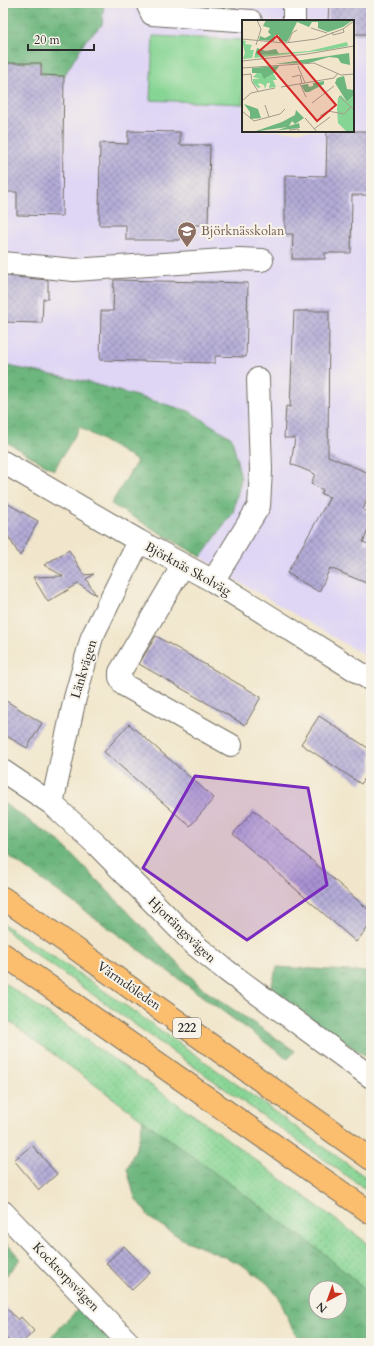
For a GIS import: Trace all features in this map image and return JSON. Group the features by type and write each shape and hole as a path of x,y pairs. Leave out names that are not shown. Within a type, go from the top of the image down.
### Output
{"highway":[{"name":"Värmdöleden","path":"3,898 371,1159"},
{"path":"3,954 371,1213"}],"street":[{"path":"147,3 152,14 242,20"},
{"path":"294,3 294,20"},
{"path":"3,263 74,270 239,259 262,260"},
{"path":"213,581 259,506 261,470 258,379"},
{"name":"Björknäs Skolväg","path":"3,462 139,542 213,581 371,680"},
{"name":"Länkvägen","path":"52,804 74,698 92,637 139,542"},
{"path":"183,565 120,672 120,677 124,685 231,745"},
{"name":"Hjortängsvägen","path":"3,772 52,804 97,846 195,945 226,971 371,1077"},
{"name":"Kocktorpsvägen","path":"3,1212 129,1343"}],"highlighted area":[{"path":"195,776 308,788 327,885 247,940 143,868"}],"shaded area":[{"name":"Björknässkolan","path":"3,3 371,3 371,659 236,580 201,557 233,513 87,382 3,365"}],"green space":[{"path":"3,3 104,3 102,25 86,40 64,76 41,75 41,63 3,63"},
{"path":"153,36 242,40 242,104 150,100"},
{"path":"3,365 87,382 189,411 232,438 241,479 233,513 201,557 111,504 137,461 80,427 54,470 3,440"},
{"path":"3,803 59,841 203,989 295,1051 288,1059 3,852"},
{"path":"3,924 50,954 143,1018 371,1181 371,1193 19,942 3,926"},
{"path":"277,967 367,972 371,969 371,1060 270,990"},
{"path":"3,982 218,1132 371,1246 371,1294 318,1249 3,1017"},
{"path":"143,1120 318,1249 371,1294 371,1343 301,1343 292,1328 279,1298 267,1283 241,1264 184,1240 151,1219 135,1198 127,1169 138,1143"},
{"path":"3,1240 21,1259 3,1279"},
{"path":"80,1307 113,1343 45,1343"}],"building":[{"path":"329,3 371,3 371,34 354,34 354,20 328,20"},
{"path":"3,63 41,63 41,75 64,76 62,216 17,215 17,192 3,192"},
{"path":"128,131 180,132 180,145 210,145 208,225 181,225 180,240 126,240 126,225 99,225 100,143 128,144"},
{"path":"371,131 371,195 352,195 351,253 325,253 325,259 292,259 293,234 285,234 285,175 326,176 327,132"},
{"path":"3,276 48,280 48,299 43,299 42,323 3,322"},
{"path":"114,280 248,283 246,357 215,356 215,363 100,360 101,311 113,311"},
{"path":"294,311 329,311 328,456 371,474 371,489 363,510 371,513 371,523 363,542 371,545 371,585 330,568 319,592 287,573 330,497 321,494 323,490 311,484 315,474 291,464 295,438 284,438 286,406 290,407"},
{"path":"3,501 38,521 20,556 3,528"},
{"path":"69,550 84,575 94,574 86,579 96,595 78,584 48,602 33,577 63,576 44,565"},
{"path":"156,636 261,697 245,725 139,664"},
{"path":"3,699 42,723 27,748 3,734"},
{"path":"319,716 371,750 371,770 361,784 301,744"},
{"path":"129,724 214,798 190,826 104,752"},
{"path":"254,810 371,912 371,924 356,942 233,834"},
{"path":"32,1145 57,1174 39,1190 14,1160"},
{"path":"124,1246 150,1273 132,1290 106,1263"},
{"path":"3,1304 18,1320 21,1317 34,1331 22,1343 11,1343 3,1335"}],"place":[{"name":"Björknässkolan","path":"187,248"}]}
